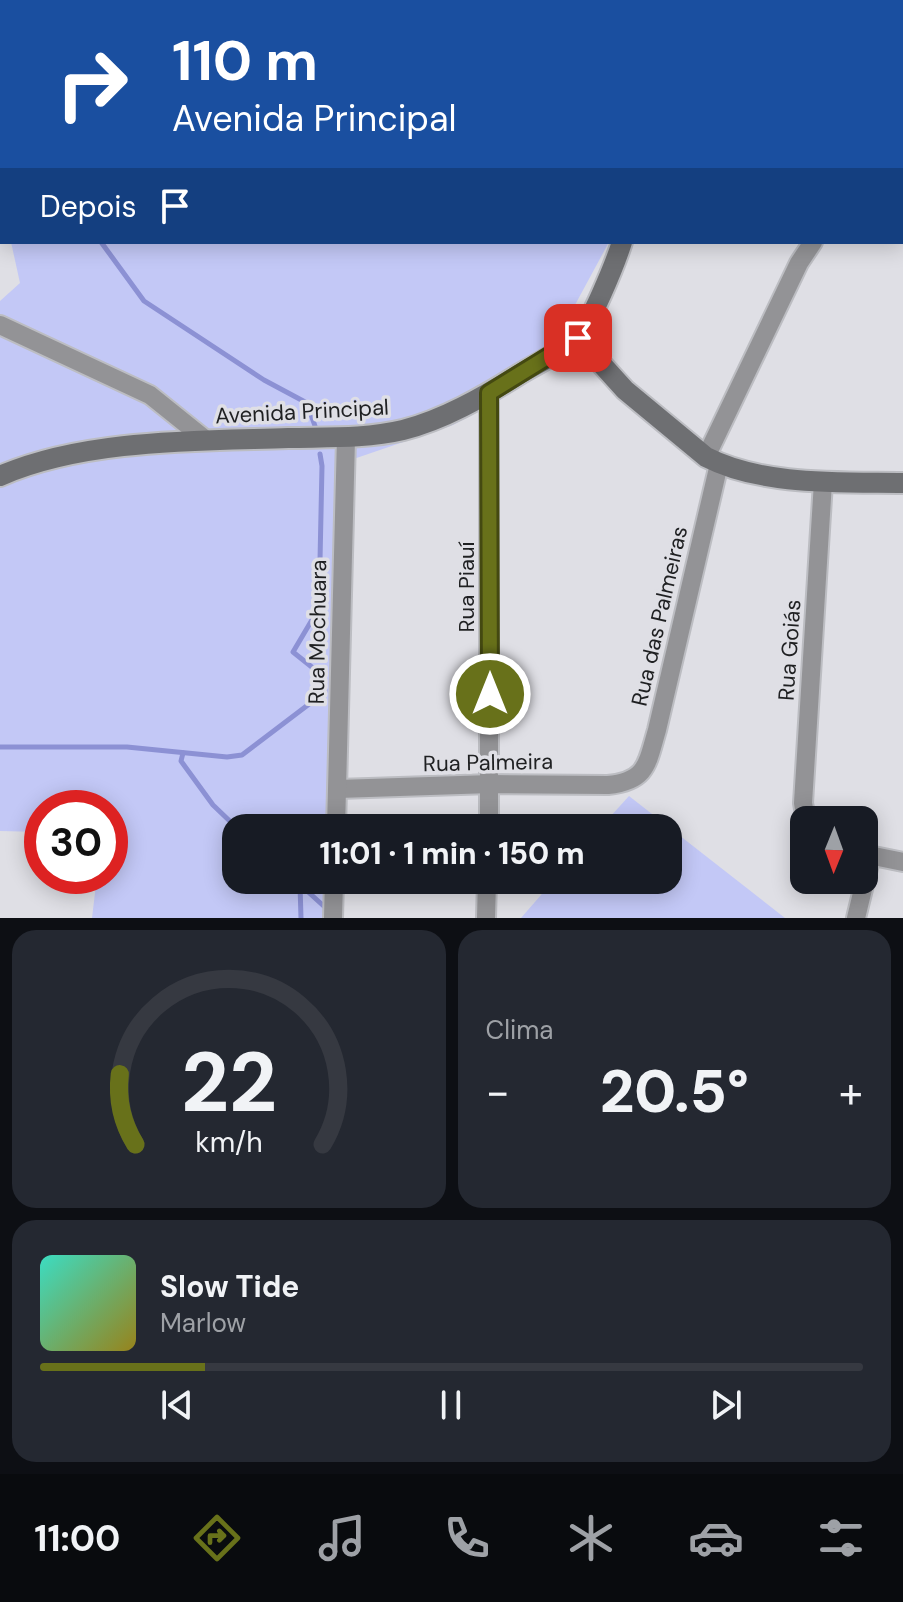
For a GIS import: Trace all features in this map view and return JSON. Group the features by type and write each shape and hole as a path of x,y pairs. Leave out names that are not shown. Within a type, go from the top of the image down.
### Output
{"street":[{"path":"621,244 612,270 578,338 625,390 712,461 768,476 823,482 903,483"},
{"name":"Rua das Palmeiras","path":"639,777 647,763 661,716 712,461 799,263 812,244"},
{"path":"0,325 150,395 206,440"},
{"name":"Avenida Principal","path":"0,476 57,457 140,445 206,440 346,438 418,426 489,393 578,338"},
{"name":"Rua Piauí","path":"489,393 490,814"},
{"name":"Rua Mochuara","path":"337,814 346,438"},
{"name":"Rua Goiás","path":"804,806 823,482"},
{"name":"Rua Palmeira","path":"338,789 491,784 608,785 639,777"},
{"path":"878,857 903,862"},
{"path":"333,918 334,894"},
{"path":"486,918 487,894"},
{"path":"856,918 861,894"}],"shaded area":[{"path":"11,244 608,244 562,329 500,400 453,425 336,465 336,814 222,814 222,894 336,894 336,918 92,918 95,894 128,894 128,790 24,790 24,832 0,831 0,301 20,283"},
{"path":"629,796 652,814 613,814"},
{"path":"682,837 785,918 521,918 542,894 682,894"}],"waterway":[{"path":"102,244 144,301 264,380 307,403 315,426"},
{"path":"0,747 127,747 227,757 242,755 325,692 323,676 293,652 319,608 320,454"},
{"path":"183,753 181,761 222,814"},
{"path":"300,894 301,918"},
{"path":"310,894 327,909"}],"route":[{"path":"490,694 489,393 578,338"}]}
